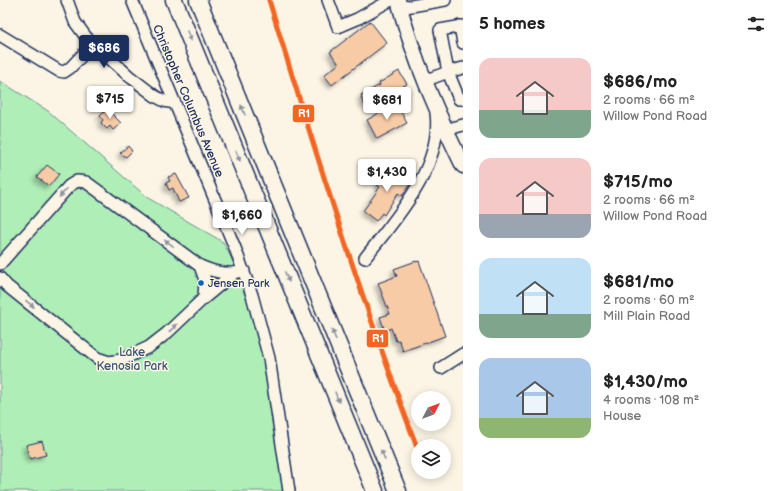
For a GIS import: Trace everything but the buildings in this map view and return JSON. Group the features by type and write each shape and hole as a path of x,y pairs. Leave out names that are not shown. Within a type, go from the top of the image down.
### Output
{"highway":[{"path":"174,0 375,491"},
{"path":"198,0 398,491"}],"main road":[{"path":"396,3 424,81 446,130 459,147 463,166"}],"street":[{"path":"67,0 78,28 93,44 155,96 164,101 174,102"},
{"name":"Christopher Columbus Avenue","path":"132,0 244,271 259,318 269,358 289,491"},
{"path":"328,0 338,27 357,19 385,2 396,3 445,0"},
{"path":"463,43 462,26 440,30 448,72 459,99 463,98"},
{"path":"0,36 59,71 64,72 70,68 93,44"},
{"path":"424,81 463,68"},
{"path":"365,258 406,205 424,174 430,160 436,134 436,109"},
{"path":"446,130 463,125"},
{"path":"0,264 70,186 77,181 86,182 200,266 215,272 233,274 244,271"},
{"path":"200,266 205,280 204,298"},
{"path":"0,278 7,286 97,358 108,362 121,360 149,347 167,333 204,298 233,274"},
{"path":"441,368 463,354"}],"green space":[{"name":"Lake Kenosia Park","path":"0,81 48,111 148,198 223,242 248,290 271,354 291,491 0,491"}],"transit line":[{"name":"R1","path":"269,0 358,282 414,439"}],"place":[{"name":"Jensen Park","path":"201,283"}]}
